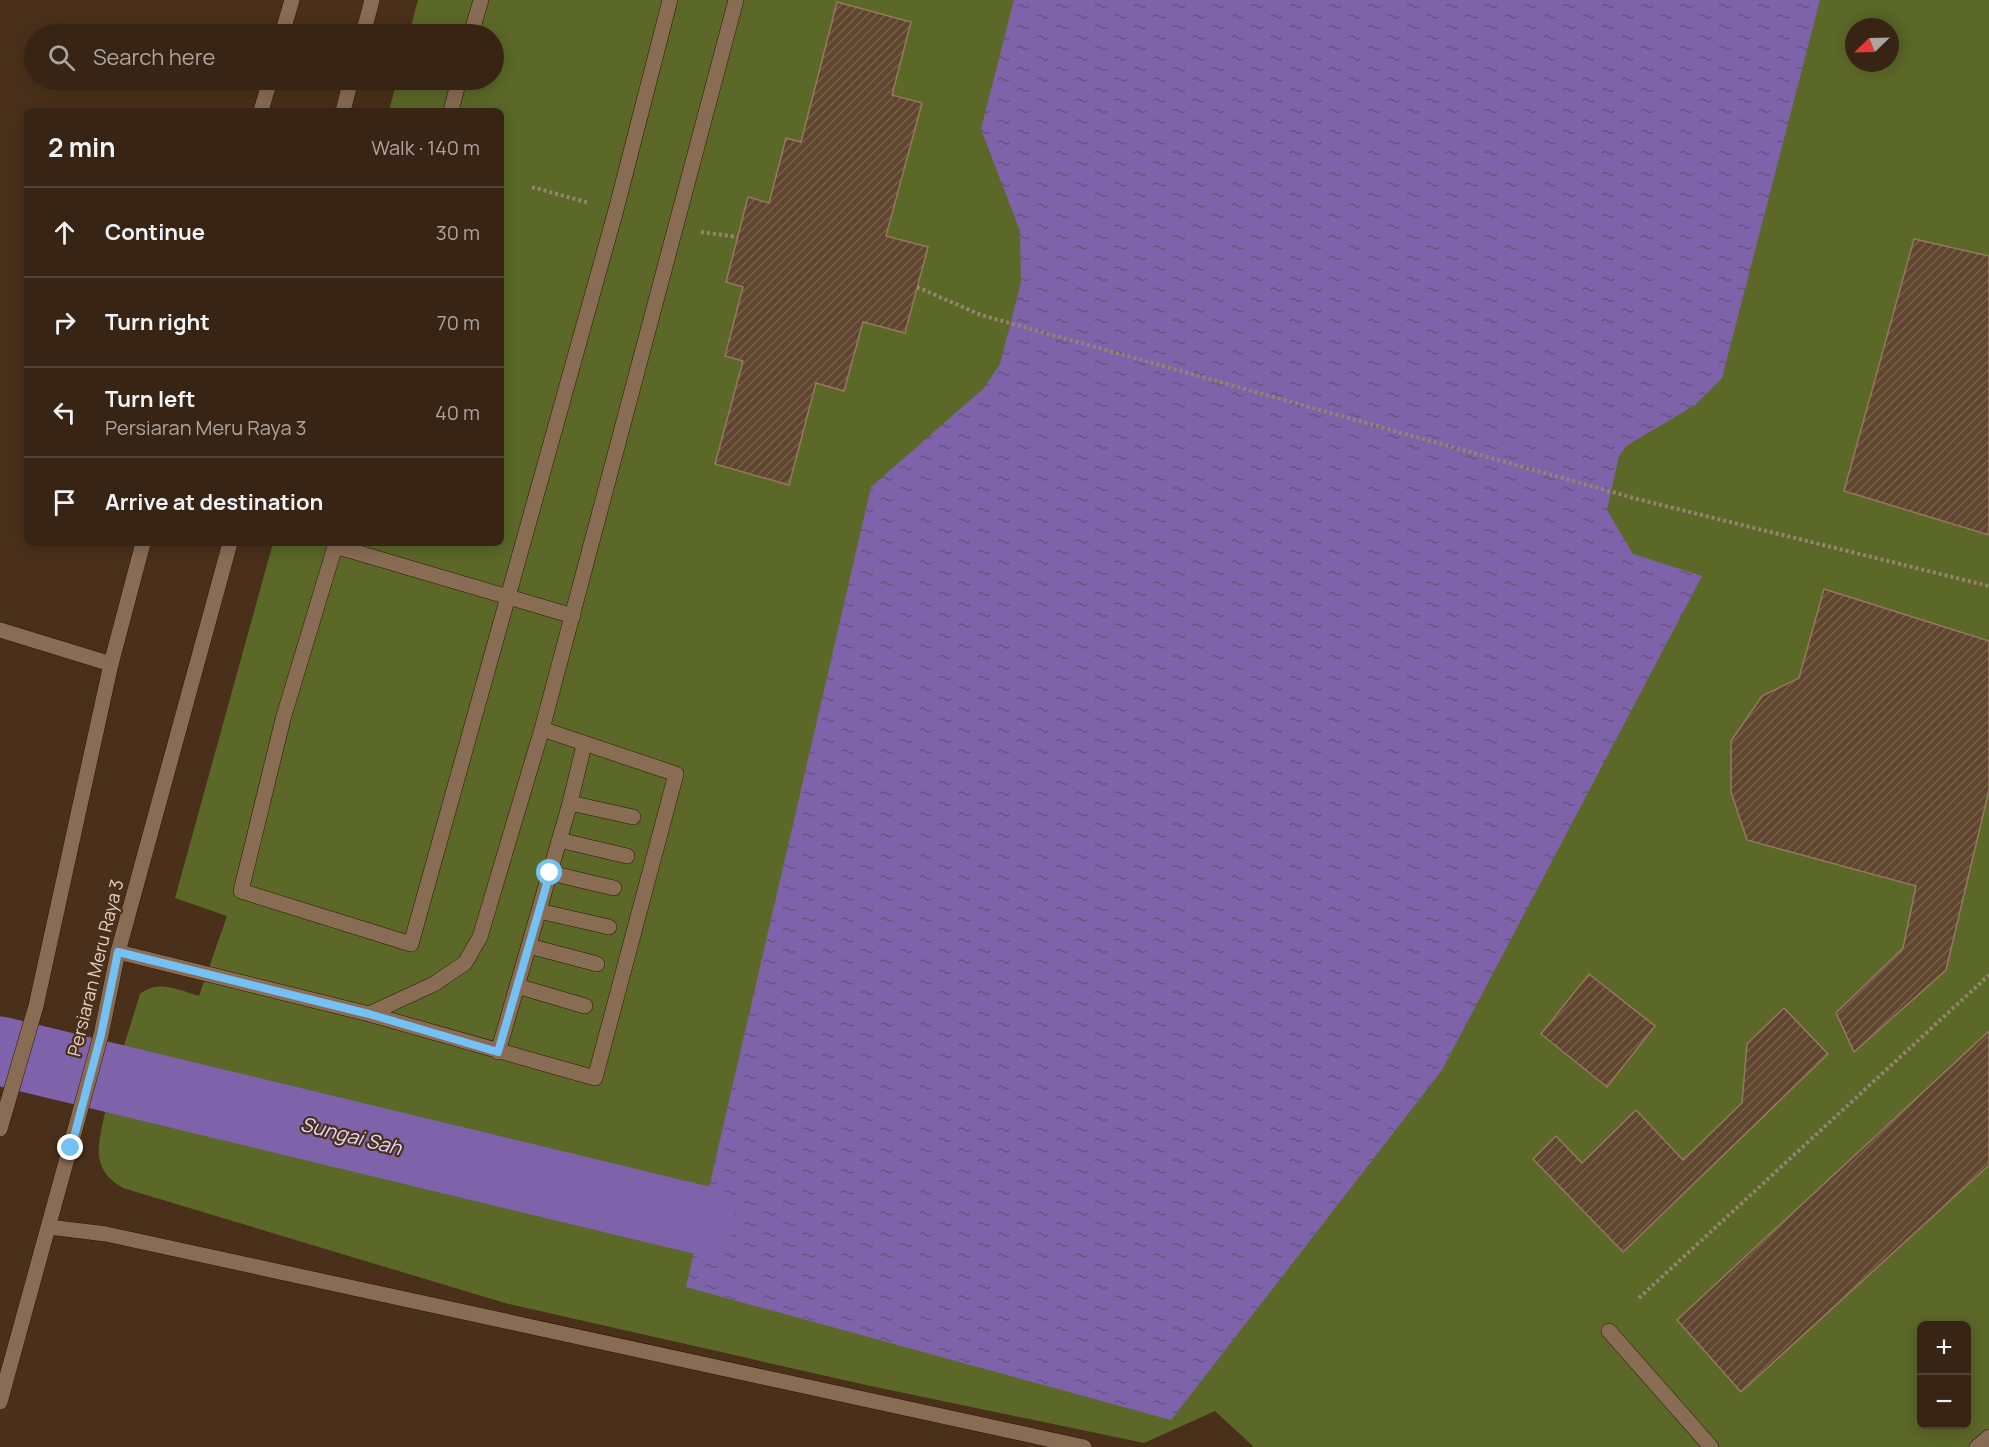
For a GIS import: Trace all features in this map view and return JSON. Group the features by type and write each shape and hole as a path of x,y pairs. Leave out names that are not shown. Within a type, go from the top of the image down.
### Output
{"street":[{"path":"285,24 291,0"},
{"path":"366,24 372,0"},
{"path":"474,24 481,0"},
{"path":"335,546 283,719 241,891 411,944 615,210 670,0"},
{"path":"369,1014 434,984 465,963 480,937 573,616 736,0"},
{"path":"262,108 267,90"},
{"path":"344,108 348,90"},
{"path":"451,108 456,90"},
{"path":"0,1129 36,1006 111,664 142,546"},
{"name":"Persiaran Meru Raya 3","path":"0,1402 71,1148 101,1035 118,952 229,546"},
{"path":"338,546 573,616"},
{"path":"0,630 111,664"},
{"path":"118,952 369,1014 595,1078 676,774 542,729"},
{"path":"498,1052 570,803 584,745"},
{"path":"570,803 633,817"},
{"path":"559,840 627,856"},
{"path":"550,873 614,888"},
{"path":"539,910 609,927"},
{"path":"529,946 597,964"},
{"path":"517,986 585,1005"},
{"path":"49,1227 106,1234 1084,1447"},
{"path":"1609,1331 1711,1447"},
{"path":"1977,1447 1989,1437"}],"path":[{"path":"532,187 601,206"},
{"path":"699,232 738,237"},
{"path":"917,287 981,315 1641,500 1989,586"},
{"path":"1639,1298 1989,975"}],"green space":[{"path":"418,0 1989,0 1989,1447 1254,1447 1215,1411 1144,1443 866,1385 505,1303 123,1188 110,1179 104,1171 99,1156 102,1124 140,994 161,986 199,996 227,916 175,898 272,546 504,546 504,108 390,108 394,90 504,90 504,24 412,24"}],"water":[{"path":"1014,0 1820,0 1722,378 1695,405 1626,446 1619,456 1607,510 1633,554 1702,576 1442,1070 1171,1420 686,1287 871,487 984,388 1000,364 1021,282 1020,231 981,129"}],"building":[{"path":"837,2 911,22 892,95 922,103 886,236 928,247 905,333 863,322 844,391 816,383 789,485 715,464 743,361 725,356 743,287 726,282 748,197 769,203 786,138 801,142"},
{"path":"1914,239 1989,256 1989,535 1844,491"},
{"path":"1824,589 1989,641 1989,790 1946,970 1854,1052 1836,1013 1903,948 1916,886 1747,840 1731,792 1731,741 1762,696 1799,678"},
{"path":"1589,974 1655,1026 1607,1087 1541,1034"},
{"path":"1784,1008 1828,1054 1623,1252 1533,1159 1556,1136 1582,1163 1636,1110 1683,1160 1742,1103 1747,1044"},
{"path":"1989,1031 1989,1165 1741,1392 1677,1320"}],"waterway":[{"name":"Sungai Sah","path":"0,1051 701,1220"}],"route":[{"path":"71,1148 101,1035 118,952 369,1014 498,1052 550,873"}]}
